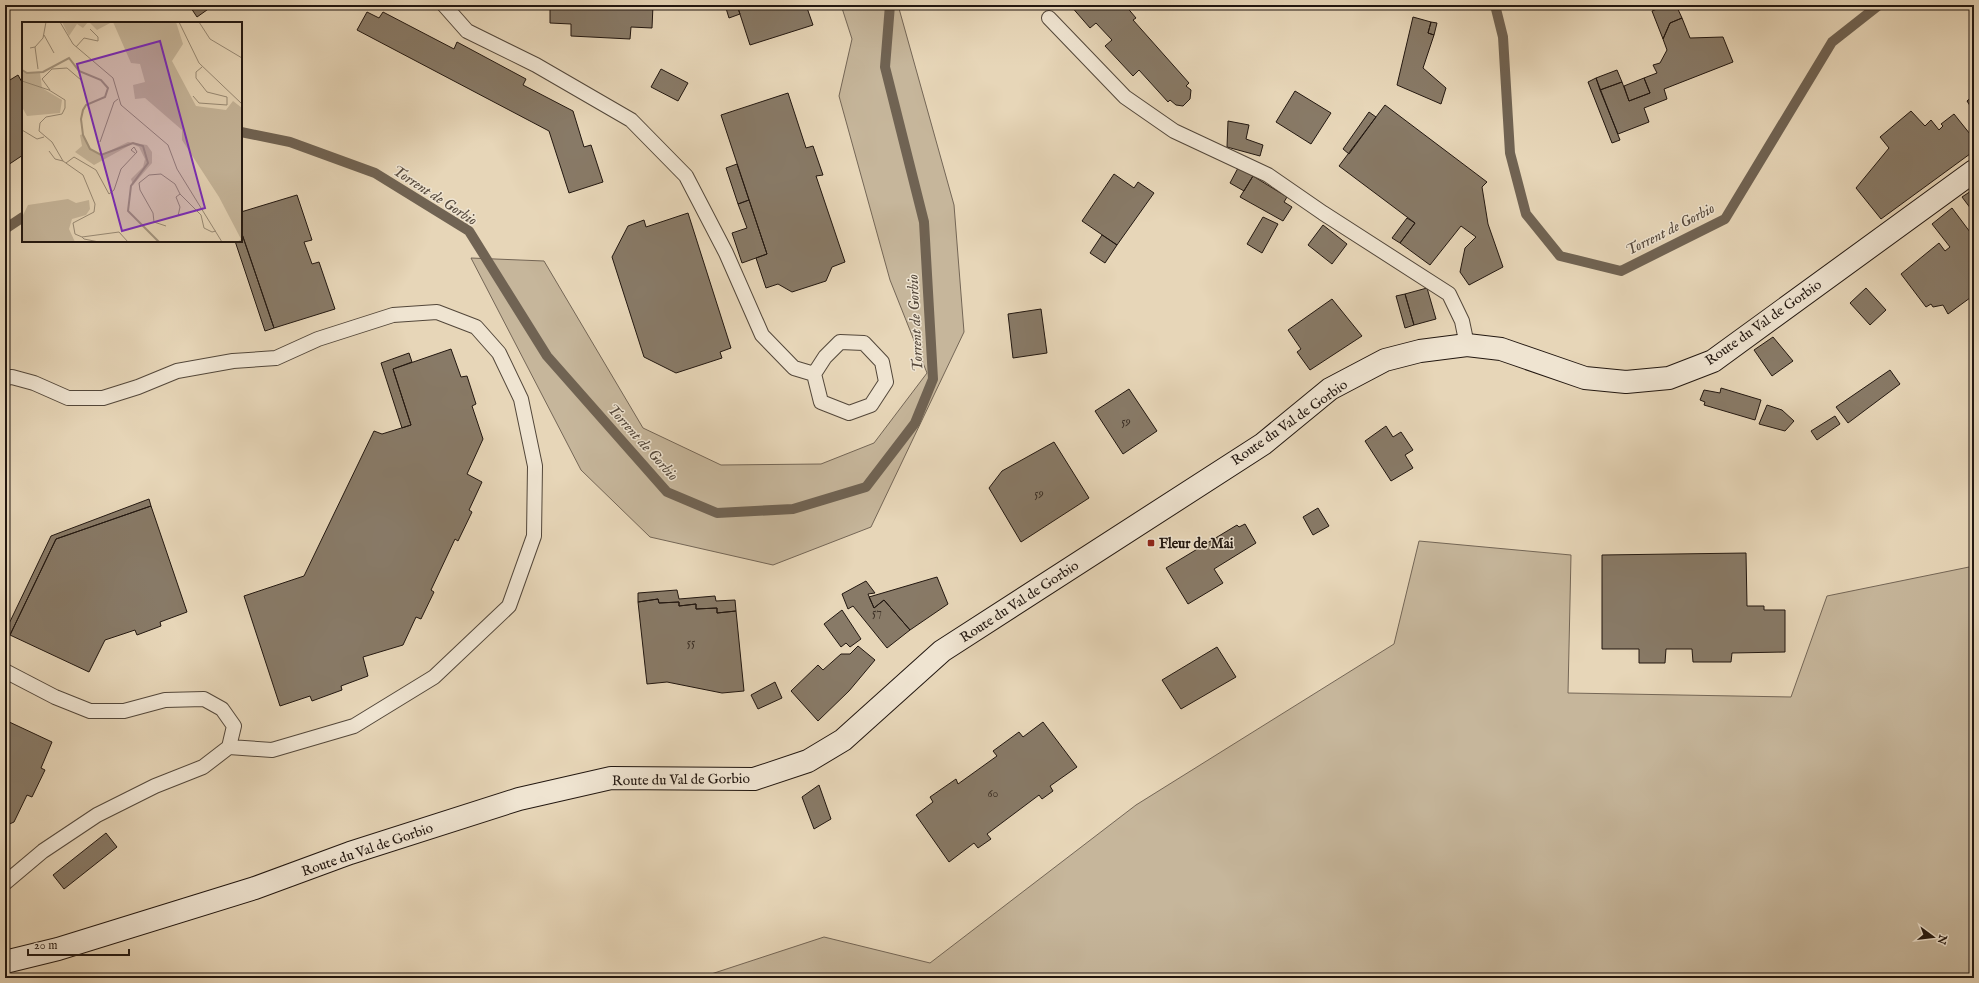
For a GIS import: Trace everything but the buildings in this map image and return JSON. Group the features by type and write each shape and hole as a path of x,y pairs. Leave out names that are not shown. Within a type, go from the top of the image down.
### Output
{"street":[{"name":"Route du Val de Gorbio","path":"5,962 58,949 255,888 350,853 519,799 611,778 754,779 808,761 843,740 942,651 1263,444 1330,389 1385,360 1420,351 1467,345 1501,349 1585,378 1626,382 1669,378 1713,361 1974,171"}],"lane":[{"path":"444,5 467,30 536,64 631,120 686,176 726,253 762,335 794,368 814,374"},
{"path":"1049,18 1125,97 1174,131 1268,175 1449,294 1462,321 1467,345"},
{"path":"5,378 12,377 34,383 68,398 103,398 177,370 233,361 276,358 318,339 393,315 437,312 476,327 499,353 521,399 535,466 534,536 509,606 434,678 354,726 272,750 229,747"},
{"path":"840,342 864,343 882,362 886,382 871,405 849,413 821,402 814,374 825,357 840,342"},
{"path":"5,670 55,697 90,711 124,711 165,700 204,699 222,709 234,726 229,747 203,767 155,786 97,815 43,851 5,883"}],"shaded area":[{"path":"841,5 898,5 954,205 964,332 871,527 773,565 650,537 581,470 471,258 544,261 643,428 721,465 821,464 874,443 927,373 890,280 839,96 852,39"},
{"path":"1419,541 1571,555 1568,693 1791,697 1827,596 1974,566 1974,978 699,978 824,937 930,963 1136,805 1394,644"}],"waterway":[{"name":"Torrent de Gorbio","path":"242,132 290,142 375,173 469,231 547,356 667,492 717,513 793,509 866,487 915,423 933,379 924,222 885,67 890,5"},
{"name":"Torrent de Gorbio","path":"1495,5 1503,37 1510,153 1526,214 1560,256 1621,271 1725,219 1832,42 1879,5"},
{"name":"Torrent de Gorbio","path":"5,229 22,218"}],"place":[{"name":"Fleur de Mai","path":"1151,543"}]}
